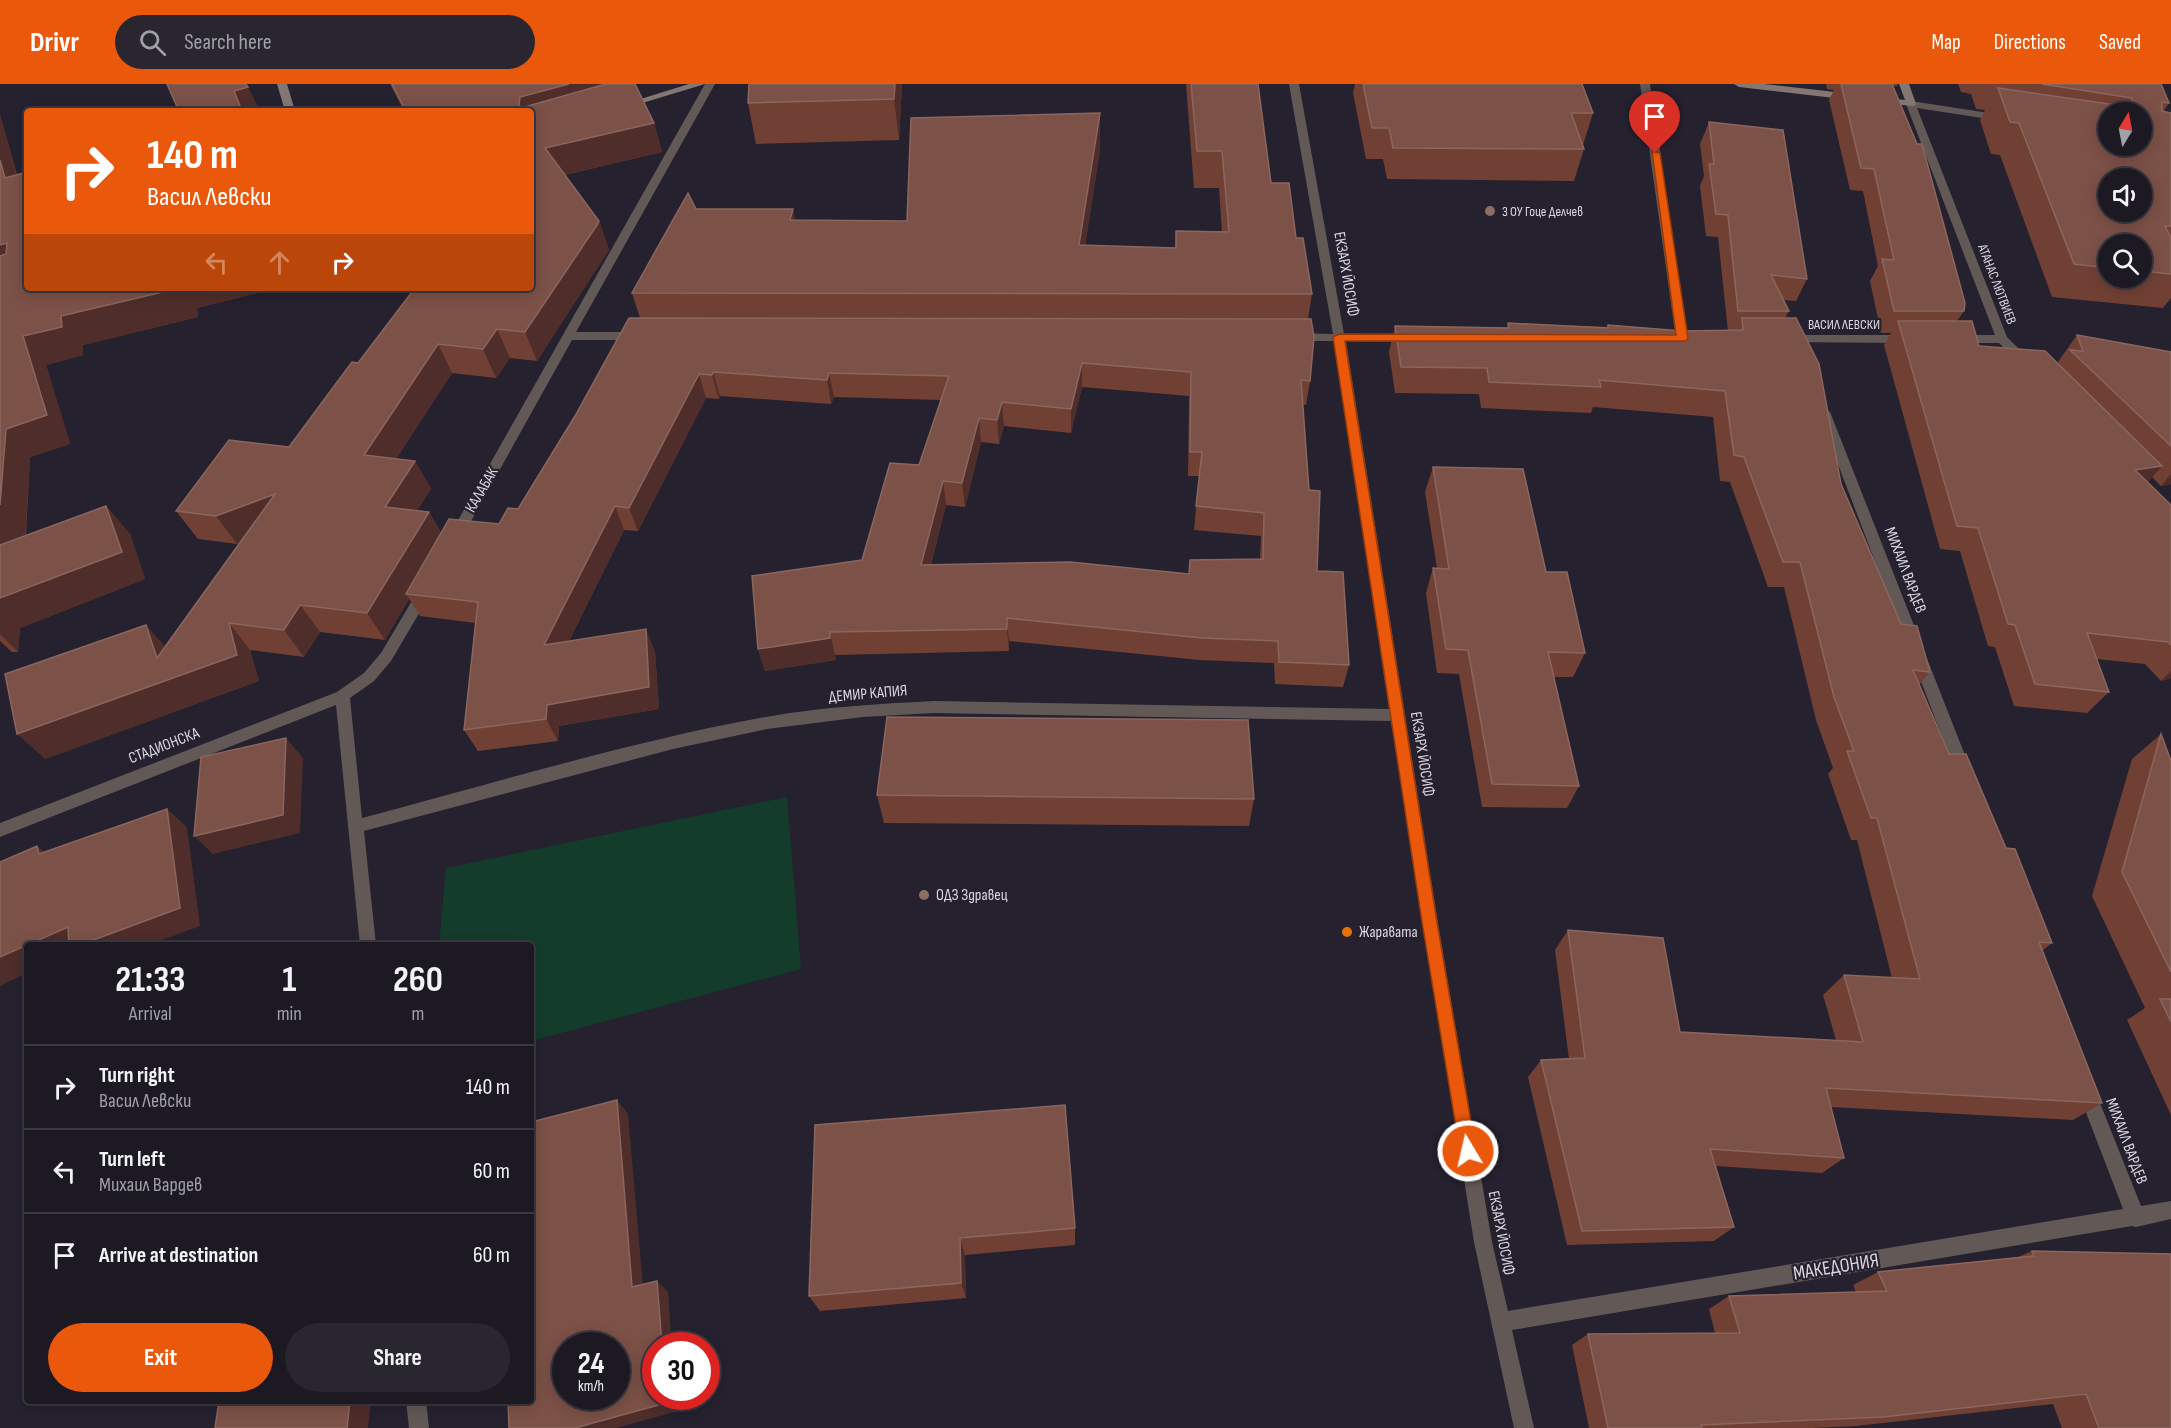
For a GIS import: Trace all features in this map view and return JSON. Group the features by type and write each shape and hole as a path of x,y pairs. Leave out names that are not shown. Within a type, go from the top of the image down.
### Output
{"street":[{"path":"282,84 289,108"},
{"path":"610,109 700,84"},
{"name":"КАЛАБАК","path":"449,549 710,84"},
{"name":"ЕКЗАРХ ЙОСИФ","path":"1294,84 1339,337 1397,715 1483,1242 1524,1428"},
{"path":"1645,84 1682,338"},
{"path":"1739,84 1865,99"},
{"name":"АТАНАС ЛЮТВИЕВ","path":"1904,84 2002,339 2036,373"},
{"path":"1876,100 2016,120"},
{"path":"570,336 653,336"},
{"path":"1280,337 1422,338"},
{"name":"ВАСИЛ ЛЕВСКИ","path":"1773,339 1798,344 1922,339"},
{"path":"1945,339 2002,339"},
{"name":"МИХАИЛ ВАРДЕВ","path":"1817,394 1968,784"},
{"path":"368,942 342,696 369,676 386,657 432,579"},
{"name":"СТАДИОНСКА","path":"0,830 342,696"},
{"name":"ДЕМИР КАПИЯ","path":"356,826 673,743 766,723 863,711 934,707 1397,715"},
{"name":"МИХАИЛ ВАРДЕВ","path":"2080,1073 2136,1218"},
{"name":"МАКЕДОНИЯ","path":"1502,1322 2136,1218 2171,1210"},
{"path":"417,1404 419,1428"}],"green space":[{"path":"787,797 801,969 534,1040 534,942 439,942 446,868"}],"building":[{"path":"167,84 246,84 248,87 234,91 241,108 178,108"},
{"path":"392,84 569,84 520,97 521,108 404,108"},
{"path":"606,84 635,84 654,123 545,148 599,221 525,332 497,329 483,349 438,344 364,455 415,461 385,507 429,512 367,613 300,605 284,630 229,623 237,655 17,734 5,674 146,625 157,658 275,494 216,516 176,511 229,440 289,447 352,362 358,363 413,291 534,291 534,108 521,108"},
{"path":"749,84 895,84 894,99 748,103"},
{"path":"1191,84 1258,84 1271,183 1289,183 1296,238 1303,238 1312,294 632,293 688,193 696,209 793,209 790,220 907,221 911,118 1100,113 1079,245 1176,248 1176,231 1229,232 1222,151 1197,151"},
{"path":"1363,84 1582,84 1593,113 1571,113 1584,149 1393,148 1389,128 1372,128"},
{"path":"1841,84 1892,84 1917,144 1922,144 1965,303 1964,311 1894,311 1882,259 1894,260 1874,169 1861,168"},
{"path":"2042,84 2161,84 2169,103 2162,102 2162,111 2171,113 2171,226 2165,226 2171,238 2171,274 2152,272 2152,234 2098,234 2098,267 2074,264 2019,123 2010,122 1998,88 2098,102 2098,156 2152,156 2152,102 2132,102 2132,98"},
{"path":"1709,122 1783,130 1807,279 1771,275 1789,311 1738,311 1728,215 1716,214 1709,164 1714,164"},
{"path":"0,160 5,178 24,173 24,291 167,291 61,316 62,327 23,336 47,415 6,429 0,505 0,256 6,254 7,243 0,245"},
{"path":"629,318 1311,319 1314,337 1310,381 1301,380 1309,490 1320,491 1317,571 1343,572 1349,665 1279,662 1278,641 1202,638 1007,618 1007,629 830,632 830,638 758,649 752,576 862,560 890,463 919,465 949,376 829,373 827,380 713,372 712,375 699,374 629,508 615,506 544,645 646,629 649,687 547,705 546,719 464,730 478,602 406,594 449,519 499,524 508,508 518,509 575,416","holes":["1082,363 1191,372 1190,452 1202,452 1196,506 1264,513 1263,559 1190,560 1189,574 1070,562 921,565 943,481 962,483 979,418 997,420 1002,402 1071,409"]},
{"path":"1742,318 1796,318 1819,364 1841,484 1901,624 1917,626 1930,672 1913,670 1949,754 1966,754 2006,848 2015,849 2052,943 2039,942 2102,1103 1826,1088 1844,1158 1710,1149 1734,1227 1582,1231 1541,1060 1585,1058 1568,930 1663,938 1680,1032 1863,1042 1844,975 1920,979 1877,818 1871,818 1847,751 1854,751 1834,697 1800,562 1783,562 1744,457 1734,455 1725,391 1599,380 1601,387 1489,382 1487,368 1401,367 1395,326 1509,328 1508,323 1608,328 1608,325 1682,331 1743,330"},
{"path":"1898,321 1972,321 1979,346 2045,351 2162,466 2135,470 2171,505 2171,645 2168,642 2087,633 2109,692 2035,684 2015,625 2008,624 1978,528 1957,526"},
{"path":"2077,335 2171,352 2171,446 2070,350 2083,351"},
{"path":"1433,467 1523,469 1546,572 1567,572 1585,653 1548,652 1579,786 1492,784 1468,650 1446,649 1433,568 1449,569"},
{"path":"106,506 122,552 0,598 0,545"},
{"path":"887,717 1248,720 1254,799 877,795"},
{"path":"2161,734 2171,761 2171,972 2122,872"},
{"path":"286,738 283,815 194,836 201,757"},
{"path":"167,809 180,908 88,942 69,942 68,927 34,942 24,942 24,946 0,957 0,862 37,846 39,854"},
{"path":"2160,999 2171,999 2171,1022"},
{"path":"617,1100 632,1287 657,1281 661,1332 642,1332 642,1410 575,1428 509,1428 508,1404 534,1404 534,1121"},
{"path":"1065,1105 1075,1228 960,1238 961,1283 809,1296 815,1125"},
{"path":"2032,1251 2171,1254 2171,1428 2099,1428 2086,1394 1883,1417 1701,1425 1702,1428 1608,1428 1588,1334 1740,1333 1729,1296 1887,1291 1878,1272 2034,1256"},
{"path":"219,1404 350,1404 347,1428 215,1428"}],"place":[{"name":"3 ОУ Гоце Делчев","path":"1490,211"},
{"name":"ОДЗ Здравец","path":"924,895"},
{"name":"Жаравата","path":"1347,932"}],"route":[{"path":"1468,1151 1339,337 1682,338 1655,153"}]}
